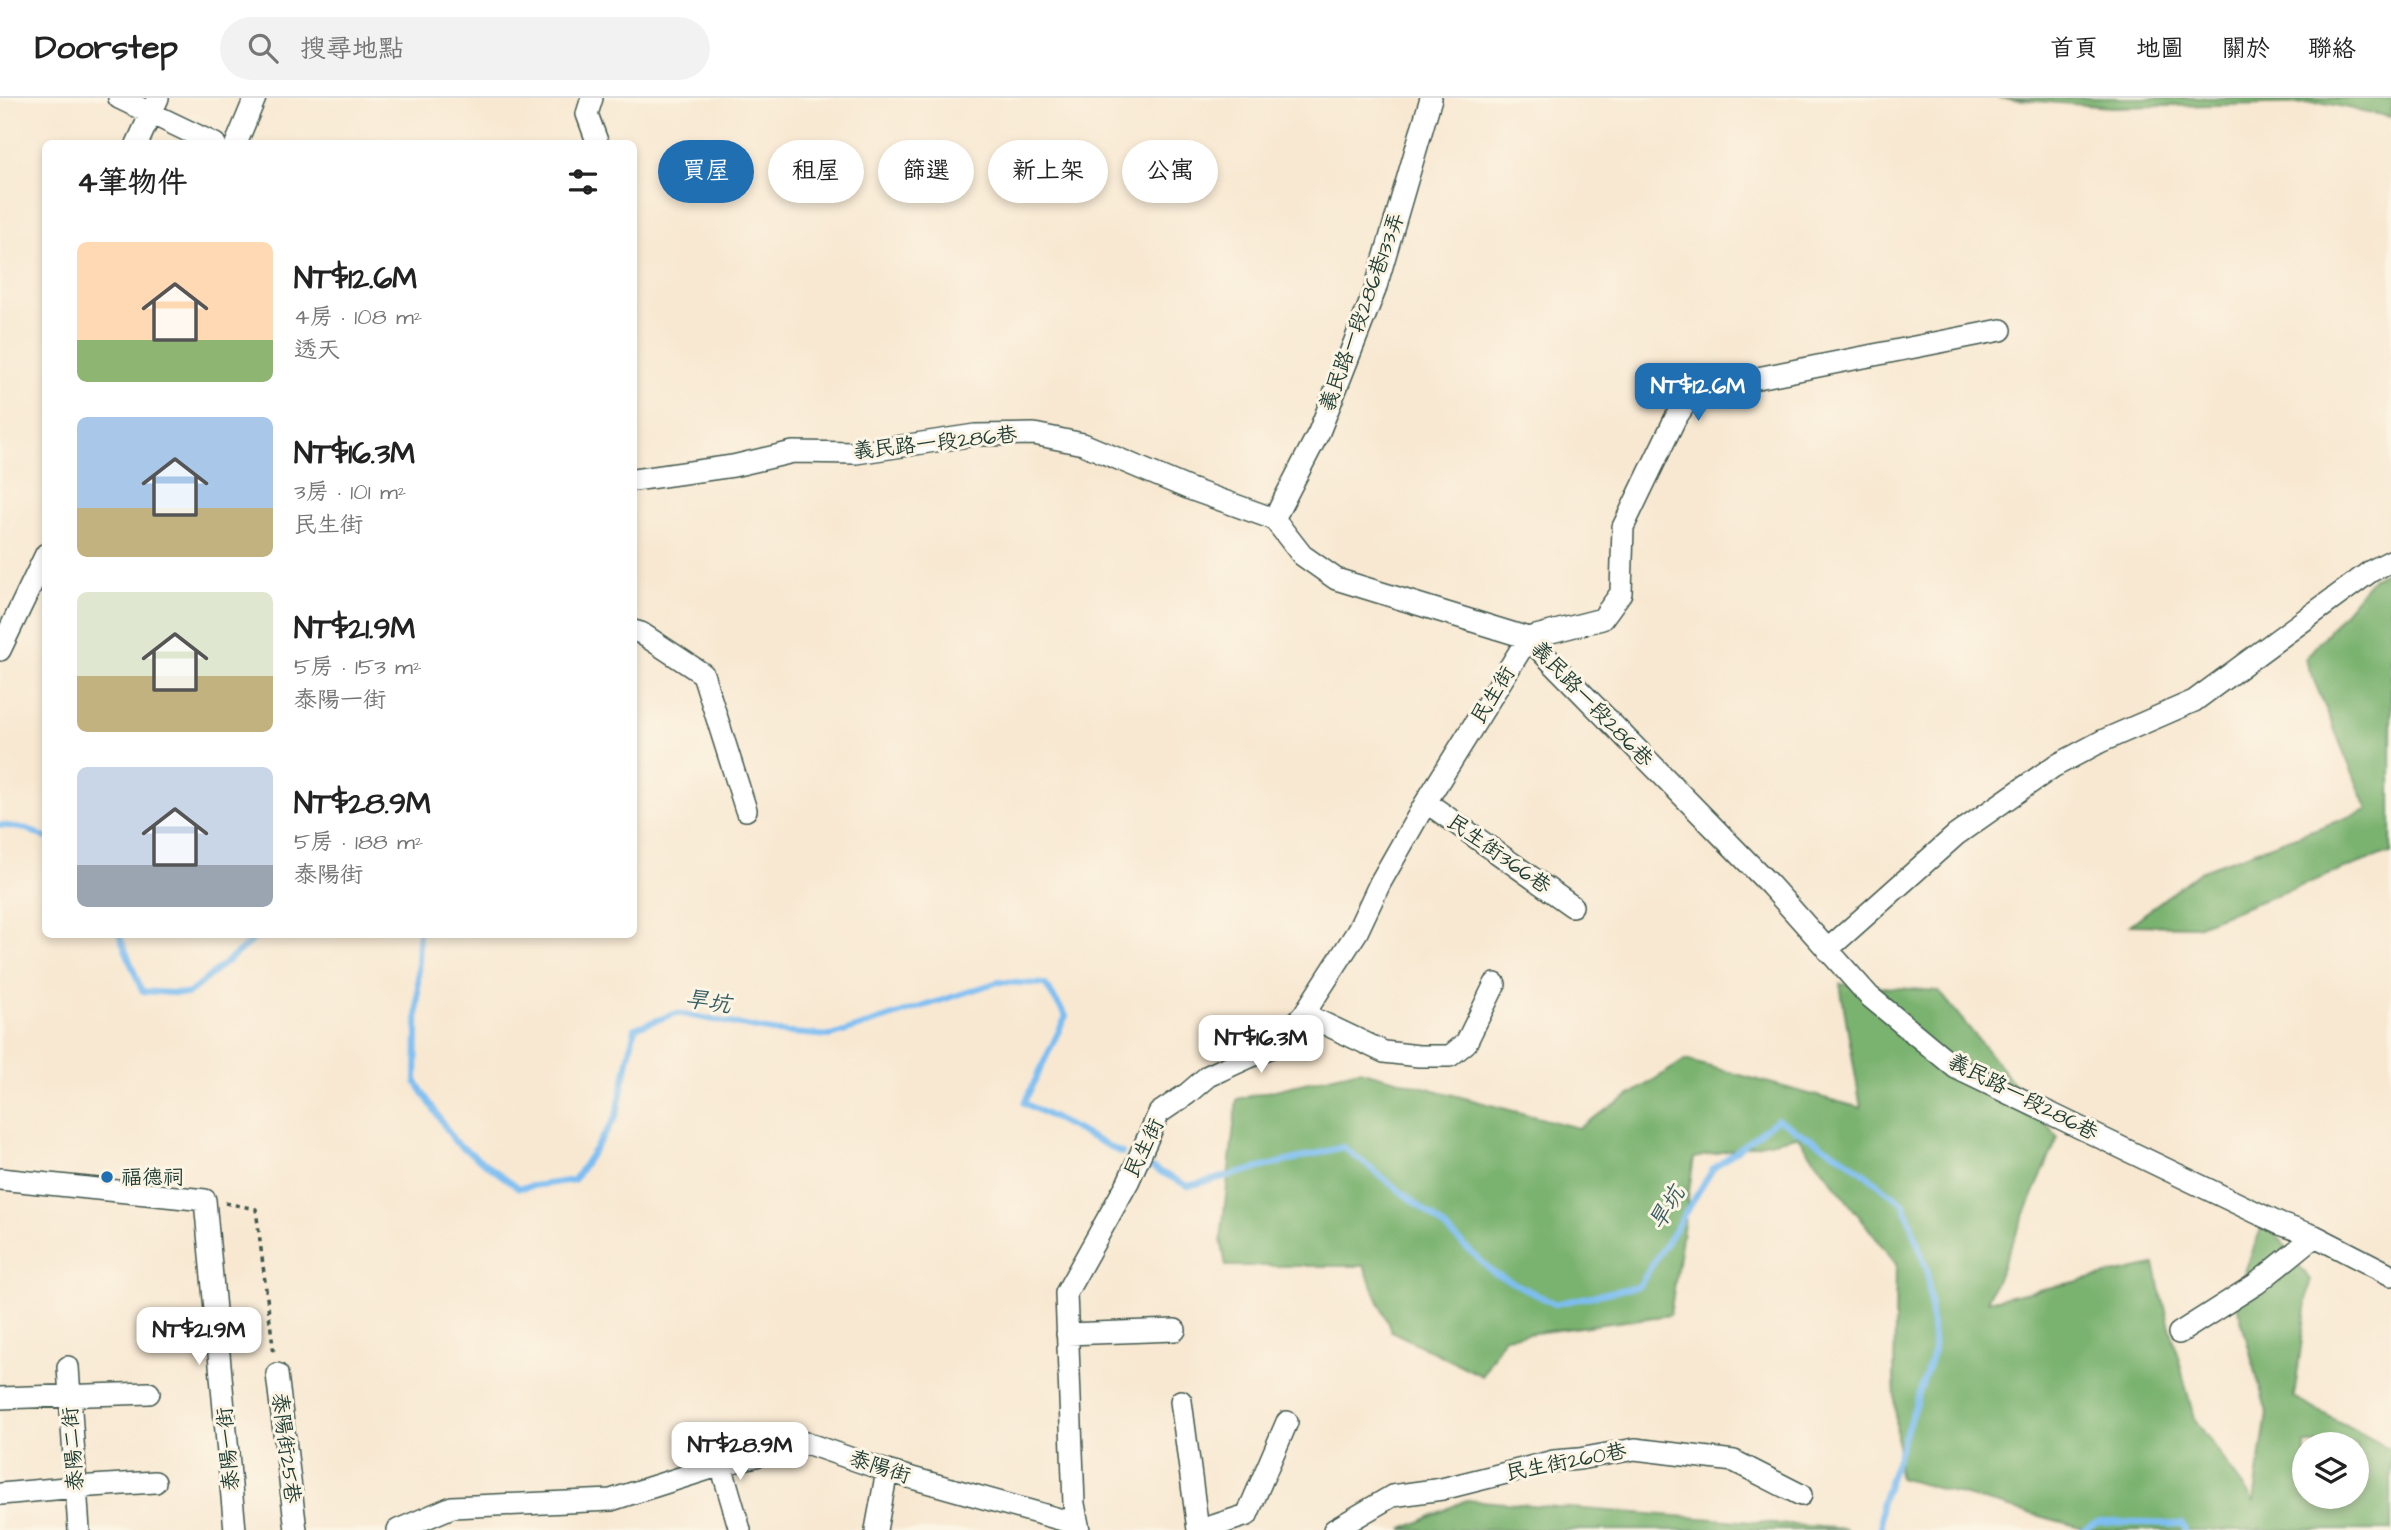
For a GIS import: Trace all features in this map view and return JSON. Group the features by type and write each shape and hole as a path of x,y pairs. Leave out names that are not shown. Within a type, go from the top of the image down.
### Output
{"street":[{"path":"119,98 154,105 209,140"},
{"path":"592,98 587,114 597,140"},
{"name":"義民路一段286巷133弄","path":"1274,519 1319,432 1375,290 1431,98"},
{"path":"237,140 246,103"},
{"path":"139,140 154,105"},
{"path":"1528,638 1602,619 1621,593 1623,527 1675,419 1688,400 1707,388 2001,330"},
{"name":"義民路一段286巷","path":"637,480 733,466 793,452 856,453 975,435 1034,434 1083,444 1190,489 1274,519 1302,555 1336,579 1528,638 1770,886 1869,996 1956,1068 2280,1224 2315,1236 2391,1275"},
{"path":"1827,950 1956,835 2053,767 2102,741 2194,701 2371,571 2391,561"},
{"path":"0,650 42,562"},
{"path":"637,632 703,674 746,810"},
{"name":"民生街","path":"1078,1527 1074,1504 1066,1293 1128,1182 1159,1113 1208,1076 1276,1045 1304,1014 1357,932 1380,883 1426,802 1528,638"},
{"name":"民生街366巷","path":"1426,802 1572,906"},
{"path":"1304,1014 1384,1052 1450,1056 1466,1043 1495,984"},
{"path":"0,1179 205,1200"},
{"name":"泰陽一街","path":"205,1200 235,1530"},
{"path":"2179,1333 2256,1284 2315,1236"},
{"path":"1068,1334 1175,1330"},
{"name":"泰陽二街","path":"68,1367 79,1530"},
{"name":"泰陽街25巷","path":"277,1374 296,1530"},
{"path":"0,1398 149,1393"},
{"path":"1181,1401 1200,1530 1247,1515 1287,1422"},
{"name":"泰陽街","path":"398,1530 452,1507 611,1500 721,1465 806,1443 887,1471 1078,1527"},
{"name":"民生街260巷","path":"1334,1530 1392,1496 1442,1489 1554,1461 1635,1448 1734,1461 1801,1495"},
{"path":"721,1465 740,1530"},
{"path":"876,1530 887,1471"},
{"path":"1,1494 155,1482"}],"path":[{"name":"泰陽街25巷","path":"205,1200 256,1209 277,1374"}],"green space":[{"path":"1997,98 2391,98 2391,117 2325,103 2111,107"},
{"path":"2391,569 2391,854 2381,855 2196,926 2130,925 2200,871 2368,810 2305,659 2373,578"},
{"path":"1840,984 1939,991 2058,1138 1987,1301 2154,1265 2194,1418 2254,1502 2267,1413 2235,1298 2265,1218 2310,1280 2294,1398 2359,1432 2292,1432 2292,1509 2369,1509 2369,1437 2391,1449 2391,1530 2091,1530 1899,1478 1894,1378 1896,1264 1797,1136 1694,1158 1670,1315 1504,1337 1482,1376 1391,1331 1364,1266 1226,1266 1221,1239 1237,1099 1359,1070 1578,1128 1685,1060 1861,1108"},
{"path":"1466,1500 1846,1529 1846,1530 1402,1530"}],"waterway":[{"name":"旱坑","path":"0,825 27,829 42,836"},
{"name":"旱坑","path":"121,938 142,991 188,994 255,938"},
{"name":"旱坑","path":"419,938 416,1082 455,1142 519,1188 574,1180 616,1117 635,1028 677,1013 777,1032 831,1036 998,982 1045,984 1066,1016 1024,1103 1122,1153"},
{"name":"旱坑","path":"1153,1168 1188,1186 1343,1147 1432,1216 1494,1273 1555,1304 1639,1286 1713,1169 1777,1119 1846,1159 1904,1204 1927,1270 1934,1350 1881,1505 1881,1530"},
{"name":"旱坑","path":"2083,1530 2099,1522 2182,1524 2185,1530"}],"place":[{"name":"福德祠","path":"107,1177"}]}
